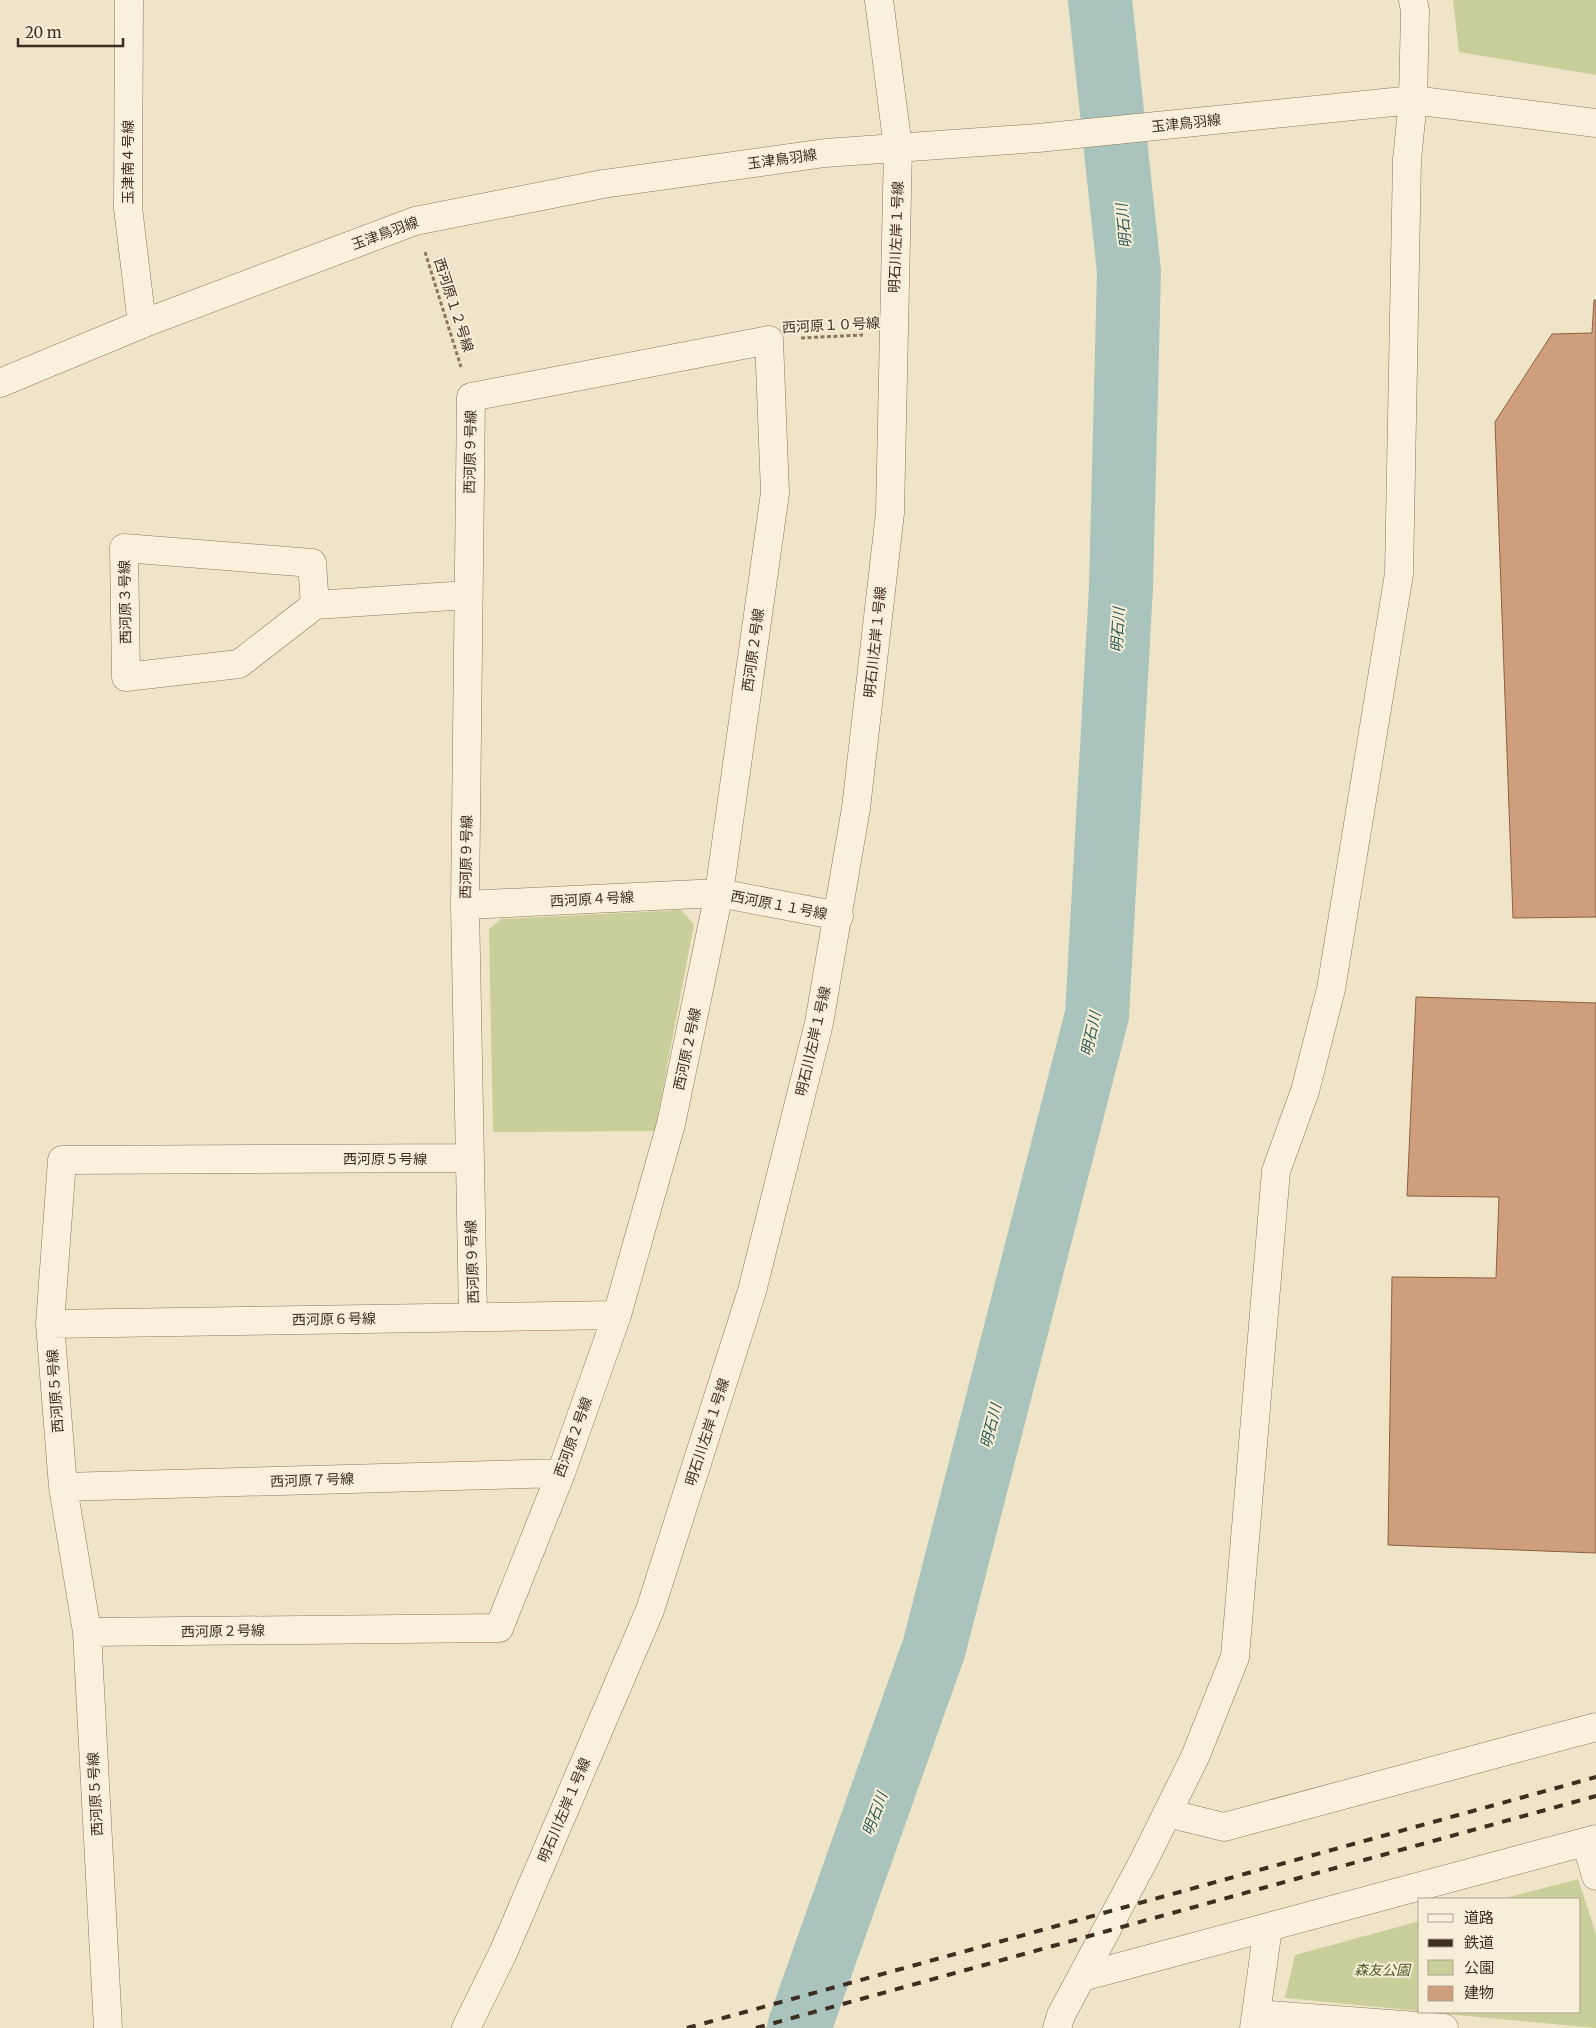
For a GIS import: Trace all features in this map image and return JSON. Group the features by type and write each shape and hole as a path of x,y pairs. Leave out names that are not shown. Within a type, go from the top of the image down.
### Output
{"street":[{"name":"玉津南４号線","path":"128,0 128,208 142,324"},
{"name":"明石川左岸１号線","path":"466,2028 503,1953 650,1610 752,1291 819,1023 839,916 856,808 890,513 898,148 879,0"},
{"path":"1057,2028 1061,2015 1195,1757 1235,1657 1276,1170 1305,1092 1331,989 1399,574 1407,160 1413,100 1415,11 1413,0"},
{"name":"玉津鳥羽線","path":"0,383 142,324 415,220 603,184 824,154 1038,138 1413,100 1596,122"},
{"path":"471,397 770,340"},
{"name":"西河原２号線","path":"87,1632 498,1628 560,1473 617,1314 671,1124 719,893 776,493 770,340"},
{"name":"西河原９号線","path":"471,397 465,905 473,1317"},
{"name":"西河原３号線","path":"124,548 312,563 315,605 239,664 126,677 124,548"},
{"path":"315,605 468,595"},
{"name":"西河原１１号線","path":"719,893 839,916"},
{"name":"西河原４号線","path":"465,905 719,893"},
{"name":"西河原５号線","path":"108,2028 87,1632 63,1487 50,1324 62,1160 469,1158"},
{"name":"西河原６号線","path":"50,1324 617,1314"},
{"name":"西河原７号線","path":"63,1487 560,1473"},
{"path":"1167,1813 1224,1827 1596,1727"},
{"path":"1082,1977 1591,1840 1596,1876"},
{"path":"1268,1928 1256,2021 1444,2028"}],"path":[{"name":"西河原１２号線","path":"415,220 471,397"},
{"name":"西河原１０号線","path":"770,340 893,334"}],"green space":[{"path":"1453,0 1596,0 1596,75 1459,52"},
{"path":"681,910 694,924 655,1131 493,1132 489,929 501,919"},
{"name":"森友公園","path":"1578,1879 1596,1934 1596,2028 1436,2013 1581,2013 1581,1898 1506,1898"},
{"name":"森友公園","path":"1418,1922 1418,2011 1285,1998 1295,1955"}],"building":[{"path":"1594,300 1596,300 1596,917 1513,918 1495,422 1552,334 1592,333"},
{"path":"1416,997 1596,1003 1596,1553 1388,1545 1392,1277 1496,1278 1499,1197 1407,1196"}],"waterway":[{"name":"明石川","path":"799,2028 934,1648 1097,1015 1121,587 1129,272 1100,0"}],"railway":[{"path":"687,2028 1596,1777"},
{"path":"756,2028 1596,1796"}]}
